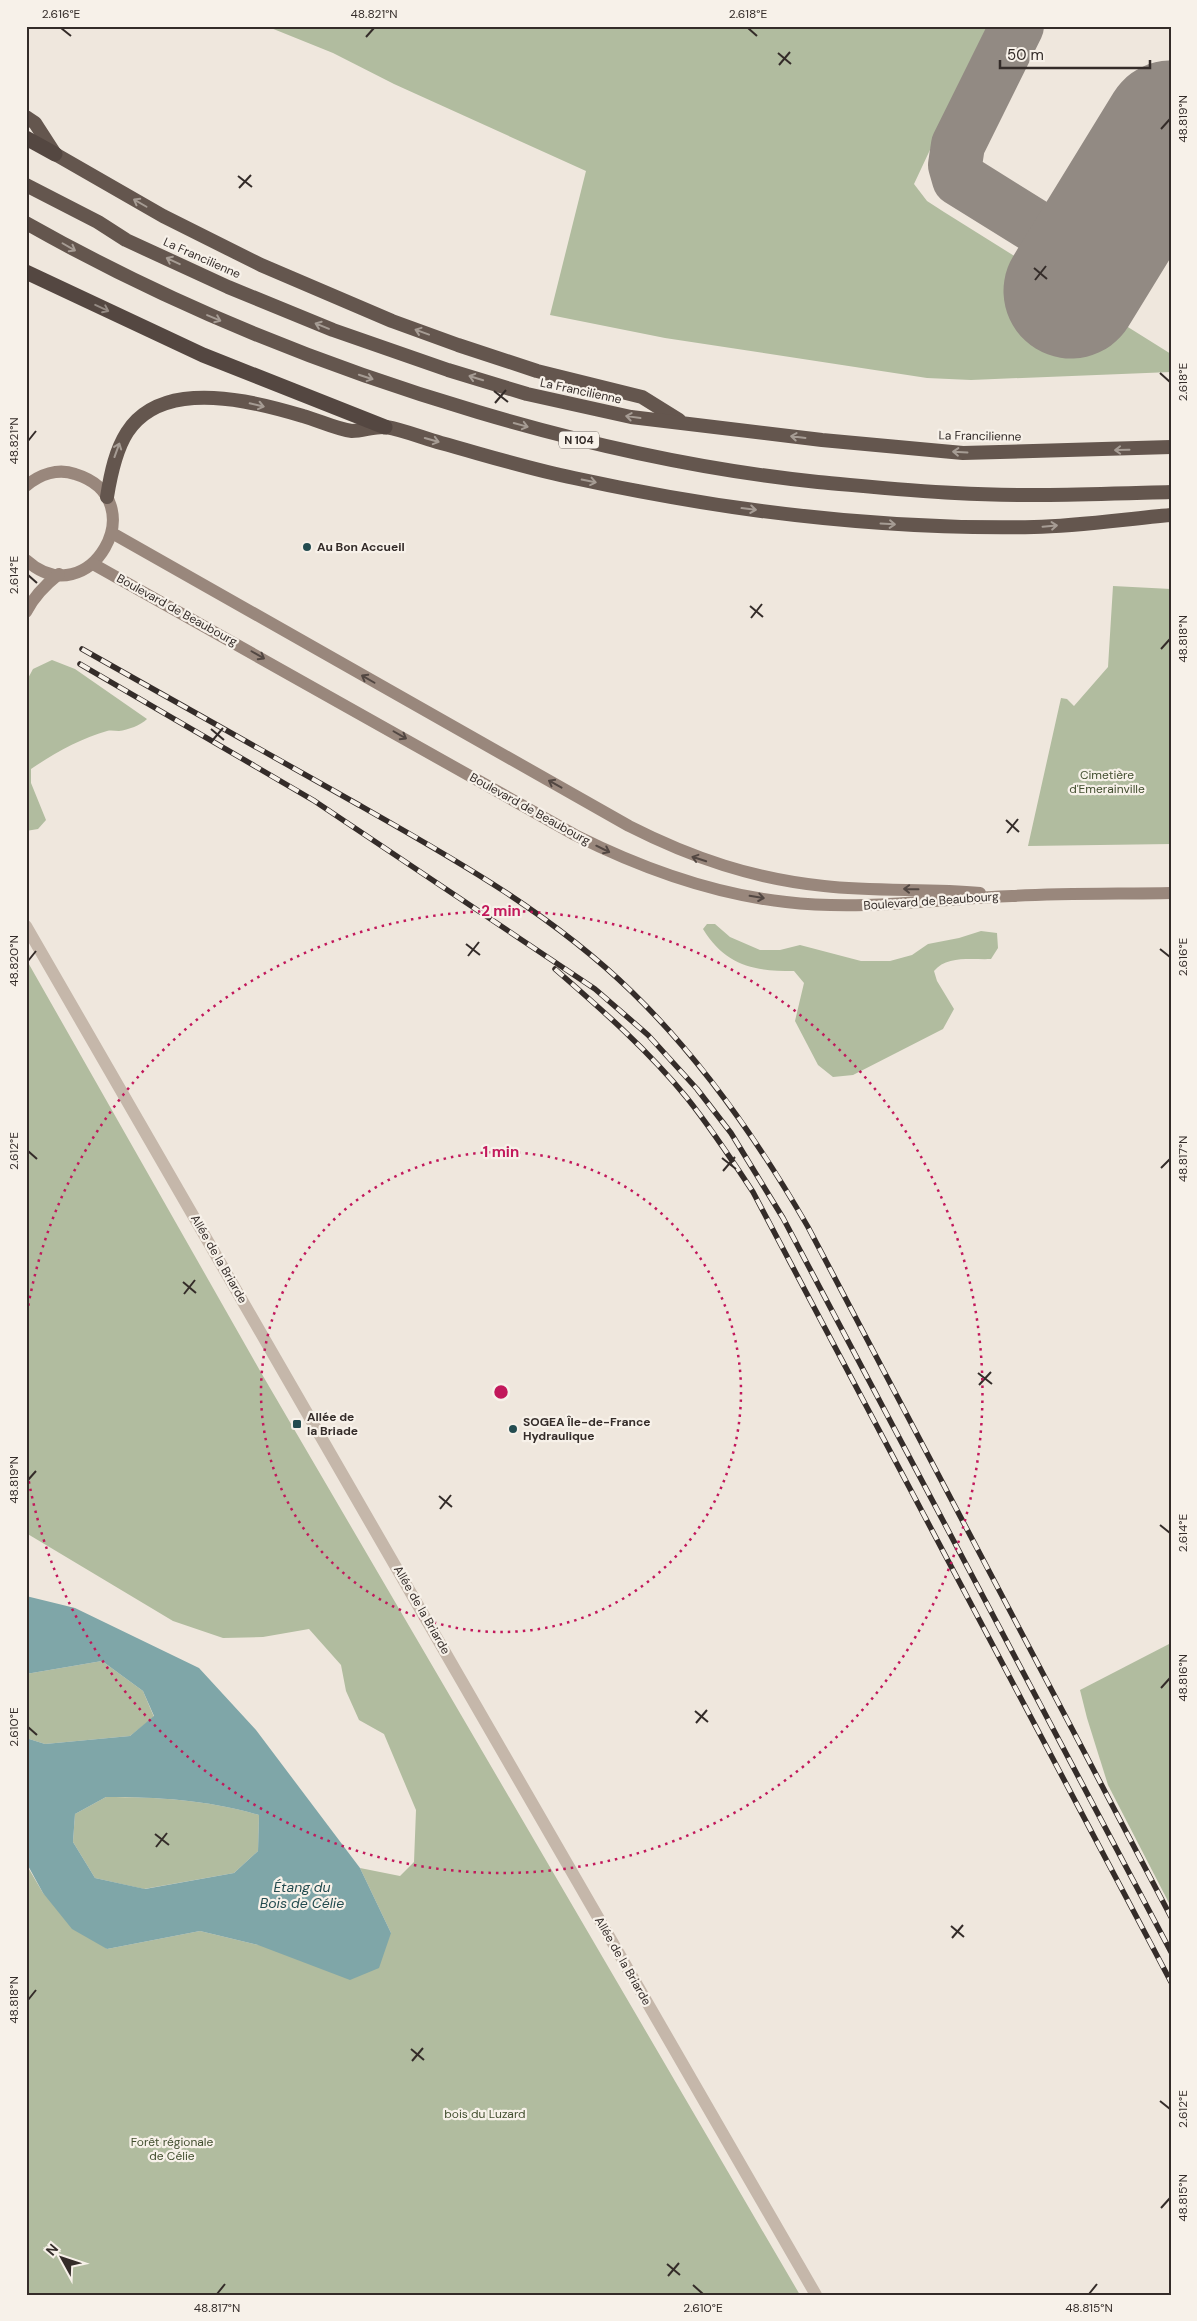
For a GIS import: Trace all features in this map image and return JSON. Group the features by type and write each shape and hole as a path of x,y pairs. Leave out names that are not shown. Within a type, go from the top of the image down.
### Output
{"highway":[{"path":"26,117 35,123 55,154"},
{"path":"26,138 163,216 279,273 392,321 458,345 537,371 642,397 682,422"},
{"name":"La Francilienne","path":"26,185 98,222 126,240 228,287 333,330 448,370 527,394 631,417 822,440 963,453 1171,447"},
{"name":"N 104","path":"26,223 79,253 211,317 320,361 510,421 659,459 815,482 955,493 1042,495 1171,492"},
{"path":"26,272 203,355 385,427 572,478 690,501 839,521 944,527 1037,527 1171,515"},
{"path":"107,497 111,468 119,444 127,431 150,410 183,399 205,398 240,401 301,415 351,431 385,427"}],"main road":[{"path":"26,560 42,571 59,574 71,574 93,564 102,555 112,533 113,520 107,497 97,485 84,476 70,472 57,472 28,482"},
{"name":"Boulevard de Beaubourg","path":"112,533 629,826 697,858 770,878 826,886 946,889 1012,896"},
{"name":"Boulevard de Beaubourg","path":"93,564 575,835 609,852 663,874 747,896 822,905 896,905 1012,896 1171,893"},
{"path":"26,612 32,600 41,589 59,574"}],"street":[{"name":"Allée de la Briarde","path":"26,926 816,2295"}],"green space":[{"path":"266,26 988,26 914,184 927,201 1171,354 1171,372 971,380 927,378 665,338 550,315 586,171 394,84 333,53"},
{"name":"Cimetière d'Emerainville","path":"1113,586 1171,589 1171,844 1028,846 1061,698 1067,699 1074,706 1108,667"},
{"path":"52,660 75,669 147,719 130,728 119,731 107,731 77,742 31,769 31,783 46,820 38,829 26,831 26,682 33,669"},
{"path":"707,924 715,924 730,937 760,950 780,950 800,945 861,961 890,961 912,955 928,944 959,938 981,931 997,933 998,948 991,959 953,960 939,966 934,971 937,981 954,1009 943,1029 853,1075 833,1077 818,1065 795,1021 804,983 794,971 766,970 731,959 721,951 703,929"},
{"name":"bois du Luzard","path":"26,959 263,1376 800,2295 26,2295 26,1864 43,1893 107,1949 200,1931 258,1945 391,1933 360,1868 400,1876 414,1862 416,1810 384,1734 359,1720 346,1691 341,1665 309,1629 263,1637 223,1638 173,1621 26,1533"},
{"path":"1171,1643 1171,1907 1108,1785 1080,1690"},
{"path":"102,1661 143,1691 154,1717 130,1736 45,1744 26,1738 26,1674"},
{"path":"106,1797 183,1800 259,1815 258,1851 234,1873 144,1889 95,1878 73,1842 75,1814"}],"water":[{"name":"Étang du Bois de Célie","path":"26,1596 75,1608 199,1668 256,1730 360,1868 391,1933 379,1968 350,1980 258,1945 200,1931 107,1949 72,1929 43,1893 26,1862 26,1738 45,1744 130,1736 154,1716 143,1691 102,1661 26,1674","holes":["106,1797 202,1803 259,1815 258,1851 234,1873 145,1889 95,1878 73,1842 75,1814"]}],"taxiway":[{"path":"1017,26 958,145 955,165 959,179 1089,260"}],"runway":[{"path":"1071,291 1171,128"}],"railway":[{"path":"82,649 395,826 502,890 536,913 601,964 632,992 683,1046 750,1133 808,1227 1171,1917"},
{"path":"80,664 313,800 595,989 648,1035 697,1089 731,1133 783,1218 1171,1952"},
{"path":"555,969 624,1030 672,1080 704,1121 753,1192 1171,1982"}],"place":[{"name":"Au Bon Accueil","path":"307,547"},
{"name":"Allée de la Briade","path":"297,1424"},
{"name":"SOGEA Île-de-France Hydraulique","path":"513,1429"}],"park label":[{"name":"Forêt régionale de Célie","path":"172,2149"}]}
